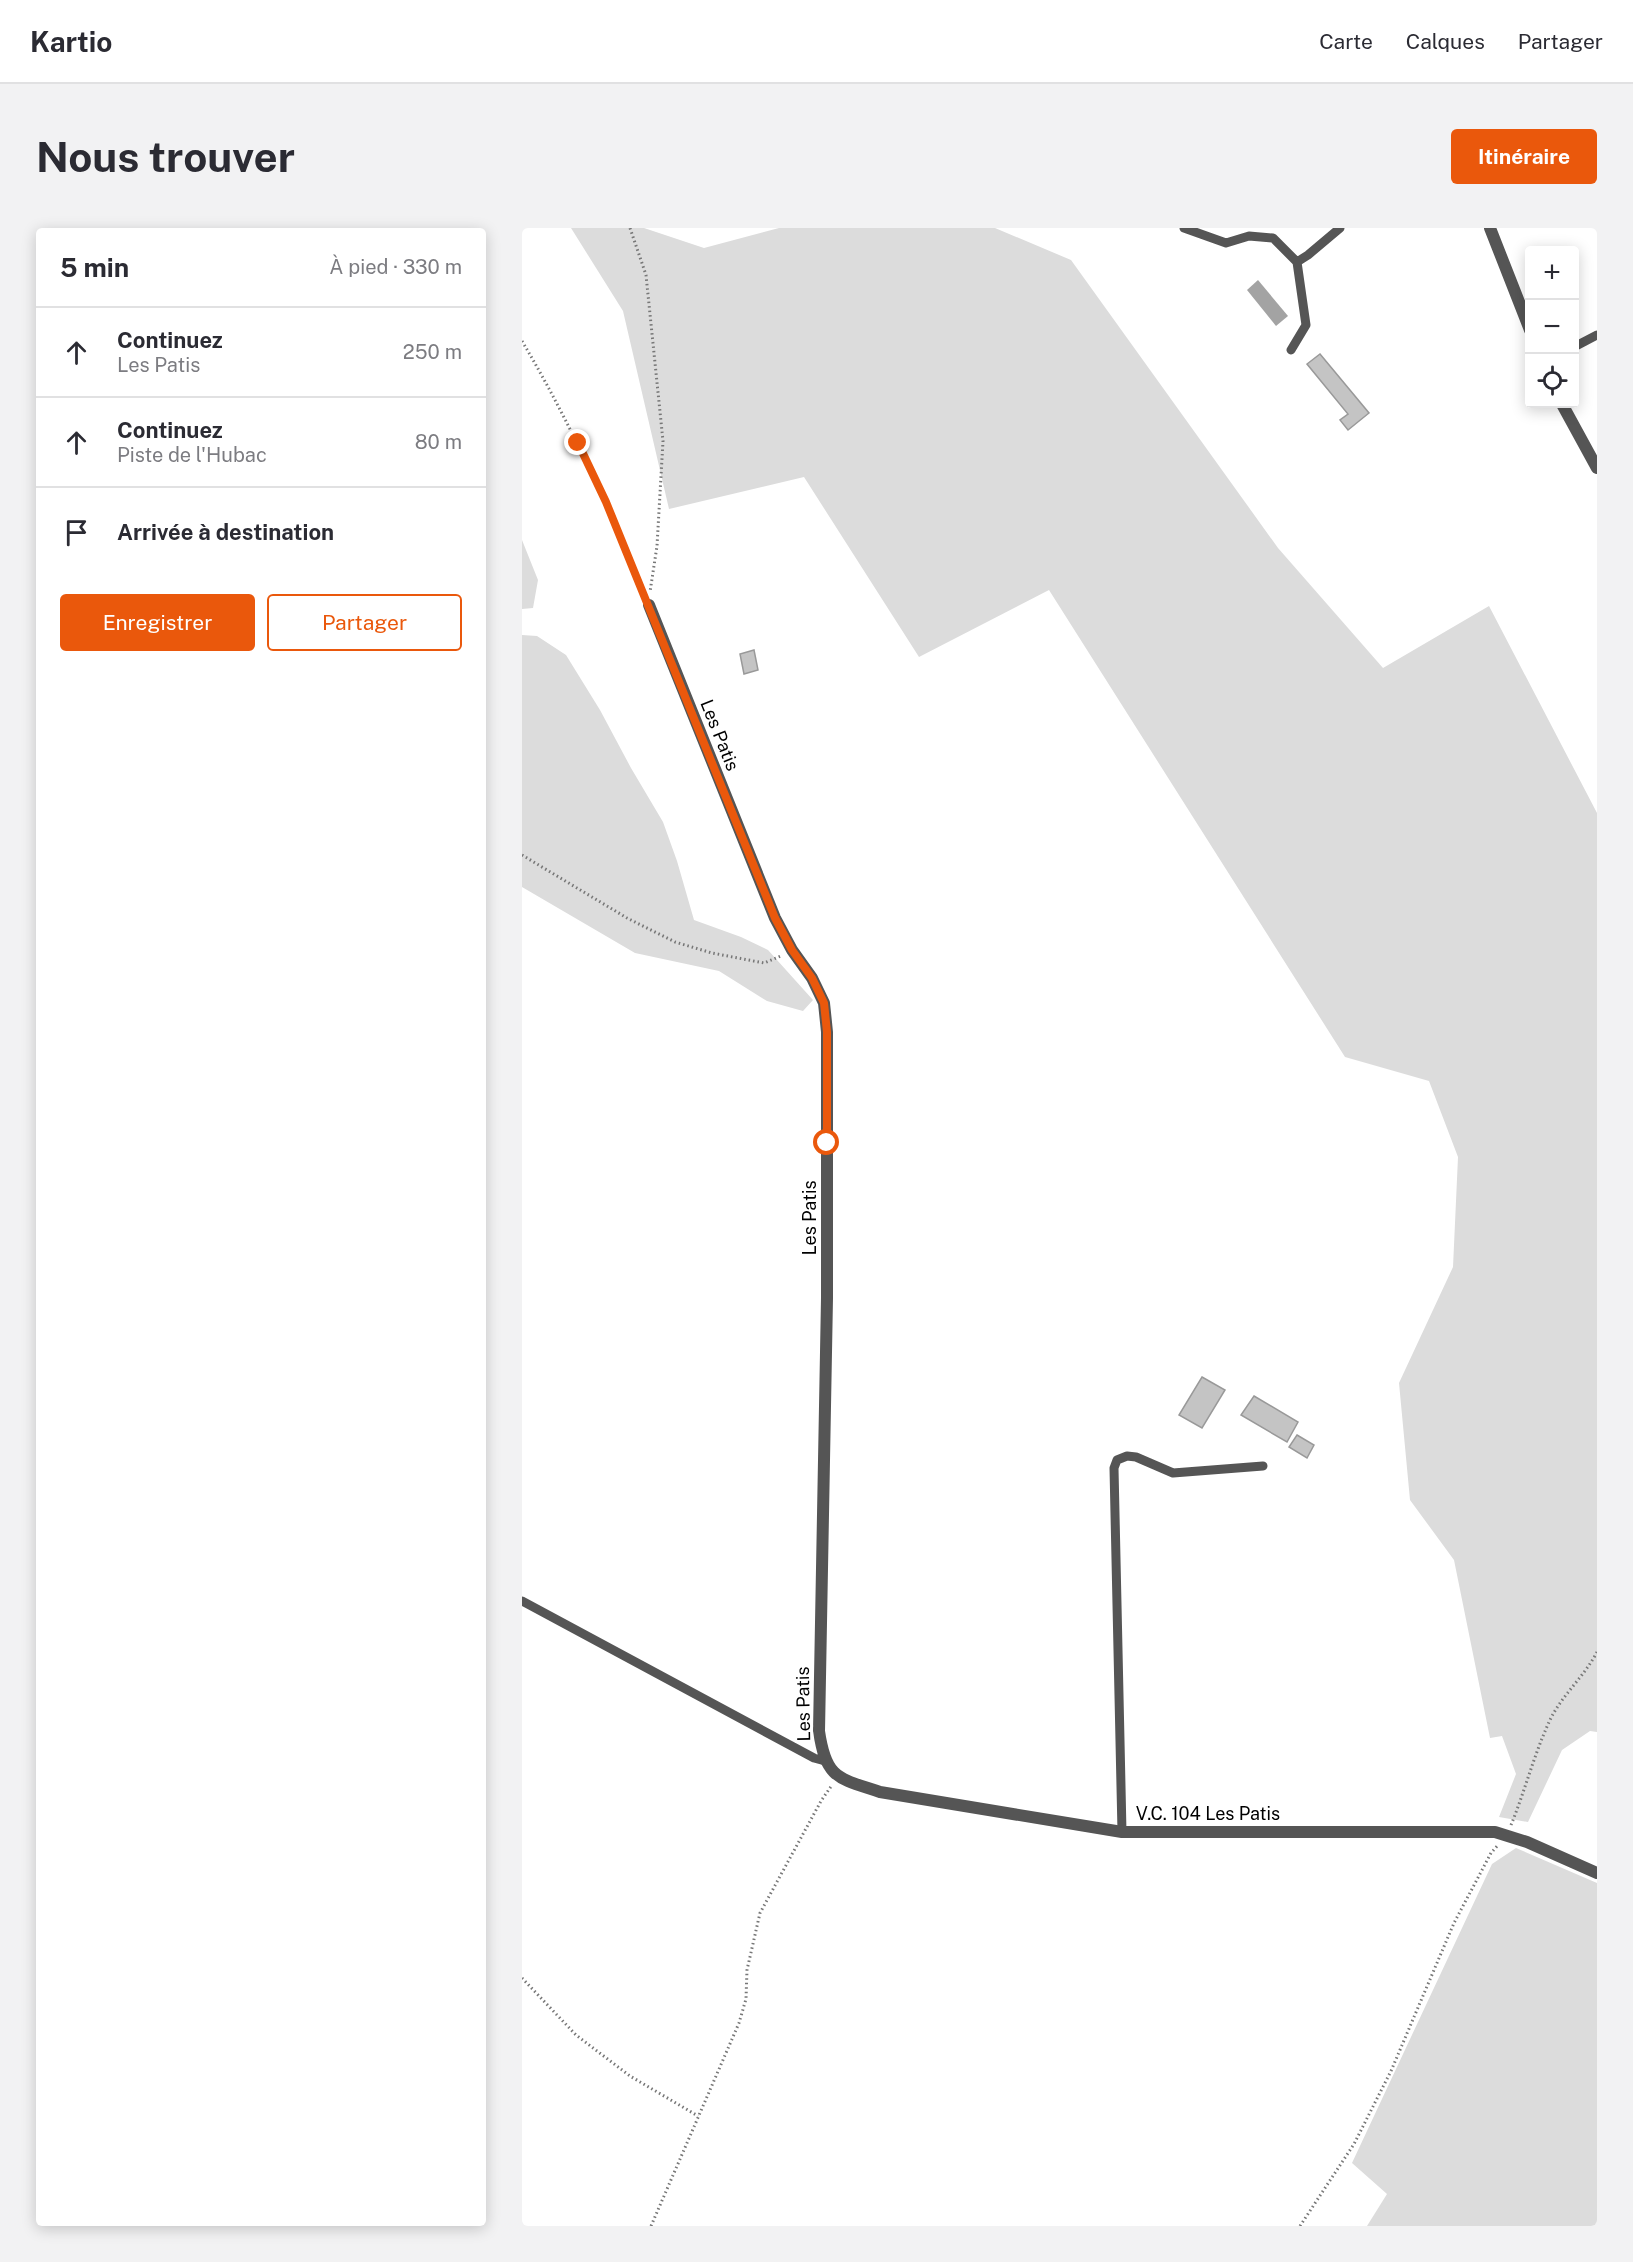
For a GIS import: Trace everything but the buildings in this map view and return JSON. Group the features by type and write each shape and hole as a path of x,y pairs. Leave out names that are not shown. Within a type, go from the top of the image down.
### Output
{"street":[{"path":"1490,228 1525,317"},
{"path":"1564,408 1597,468"},
{"name":"Les Patis","path":"649,605 762,889 792,950 812,978 824,1003 827,1032 827,1298 819,1731 825,1761"},
{"path":"825,1761 838,1777"},
{"name":"V.C. 104 Les Patis","path":"838,1777 880,1792 1122,1832 1483,1831 1527,1842 1597,1873"}],"lane":[{"path":"1184,228 1226,243 1249,236 1273,238 1297,262 1306,325 1291,350"},
{"path":"1297,262 1340,228"},
{"path":"1579,345 1597,335"},
{"path":"1122,1832 1114,1468 1117,1460 1127,1456 1136,1457 1173,1473 1263,1466"},
{"path":"522,1601 814,1758 825,1761"}],"path":[{"path":"630,228 646,275 663,441 657,546 649,605"},
{"path":"522,341 568,424 606,502 649,605"},
{"path":"522,855 627,918 675,942 712,953 764,963 792,950"},
{"path":"1300,2226 1354,2144 1391,2072 1454,1923 1491,1853 1507,1836 1549,1722 1559,1702 1597,1652"},
{"path":"651,2226 739,2023 746,1999 747,1970 760,1913 821,1801 838,1777"},
{"path":"522,1978 576,2035 630,2076 698,2116"}],"shaded area":[{"path":"571,228 644,228 704,248 779,228 995,228 1071,260 1278,548 1383,668 1489,606 1597,813 1597,1732 1590,1731 1562,1750 1528,1822 1499,1817 1516,1774 1502,1736 1490,1738 1454,1560 1410,1500 1399,1383 1453,1267 1458,1157 1429,1081 1345,1057 1049,590 919,657 804,477 669,509 623,311"},
{"path":"1258,280 1288,316 1276,326 1247,290"},
{"path":"522,540 538,580 533,608 522,609"},
{"path":"522,635 537,636 566,655 600,710 663,822 694,920 741,937 768,950 813,1000 803,1011 767,1001 719,971 635,953 522,887"},
{"path":"1516,1848 1597,1883 1597,2226 1367,2226 1387,2194 1352,2163 1492,1864"}],"route":[{"path":"578,443 606,502 649,605 775,918 792,950 812,978 824,1003 827,1032 827,1143"}]}
